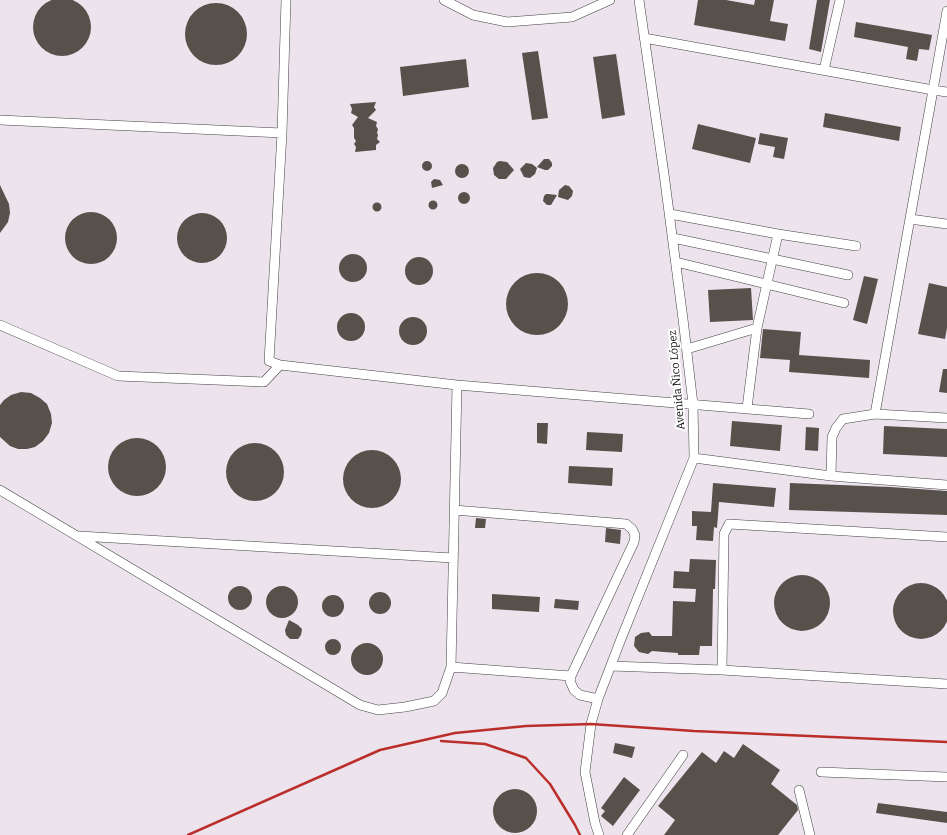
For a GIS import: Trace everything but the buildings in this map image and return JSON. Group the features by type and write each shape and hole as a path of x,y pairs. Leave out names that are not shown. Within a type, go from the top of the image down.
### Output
{"street":[{"path":"286,0 282,132 269,360 280,365 458,385 809,414"},
{"path":"444,0 474,15 506,22 572,16 610,0"},
{"name":"Avenida Ñico López","path":"599,835 585,772 591,724 598,699 621,639 694,458 693,404 687,349 670,214 639,0"},
{"path":"824,70 840,0"},
{"path":"875,414 947,11"},
{"path":"644,38 947,92"},
{"path":"0,120 282,132"},
{"path":"670,214 778,234 856,246"},
{"path":"910,219 947,224"},
{"path":"747,408 757,328 778,234"},
{"path":"673,238 848,275"},
{"path":"676,262 844,303"},
{"path":"0,325 118,376 264,382 280,365"},
{"path":"687,349 757,328"},
{"path":"0,490 360,705 378,710 405,707 434,701 442,693 451,667 458,385"},
{"path":"831,476 832,437 836,428 843,419 875,414 947,418"},
{"path":"694,458 831,476 947,485"},
{"path":"454,510 626,524 632,529 635,535 634,542 571,676 570,681 574,690 580,695 598,699"},
{"path":"722,670 724,534 729,524 947,537"},
{"path":"76,536 453,558"},
{"path":"611,666 722,670 947,684"},
{"path":"451,667 571,676"},
{"path":"627,835 684,755"},
{"path":"821,772 947,777"},
{"path":"799,790 810,835"}],"shaded area":[{"path":"0,0 947,0 947,835 0,835"}],"railway":[{"path":"188,835 380,750 455,733 526,726 591,724 694,731 947,742"},
{"path":"441,741 485,744 526,758 550,784 580,835"}]}
